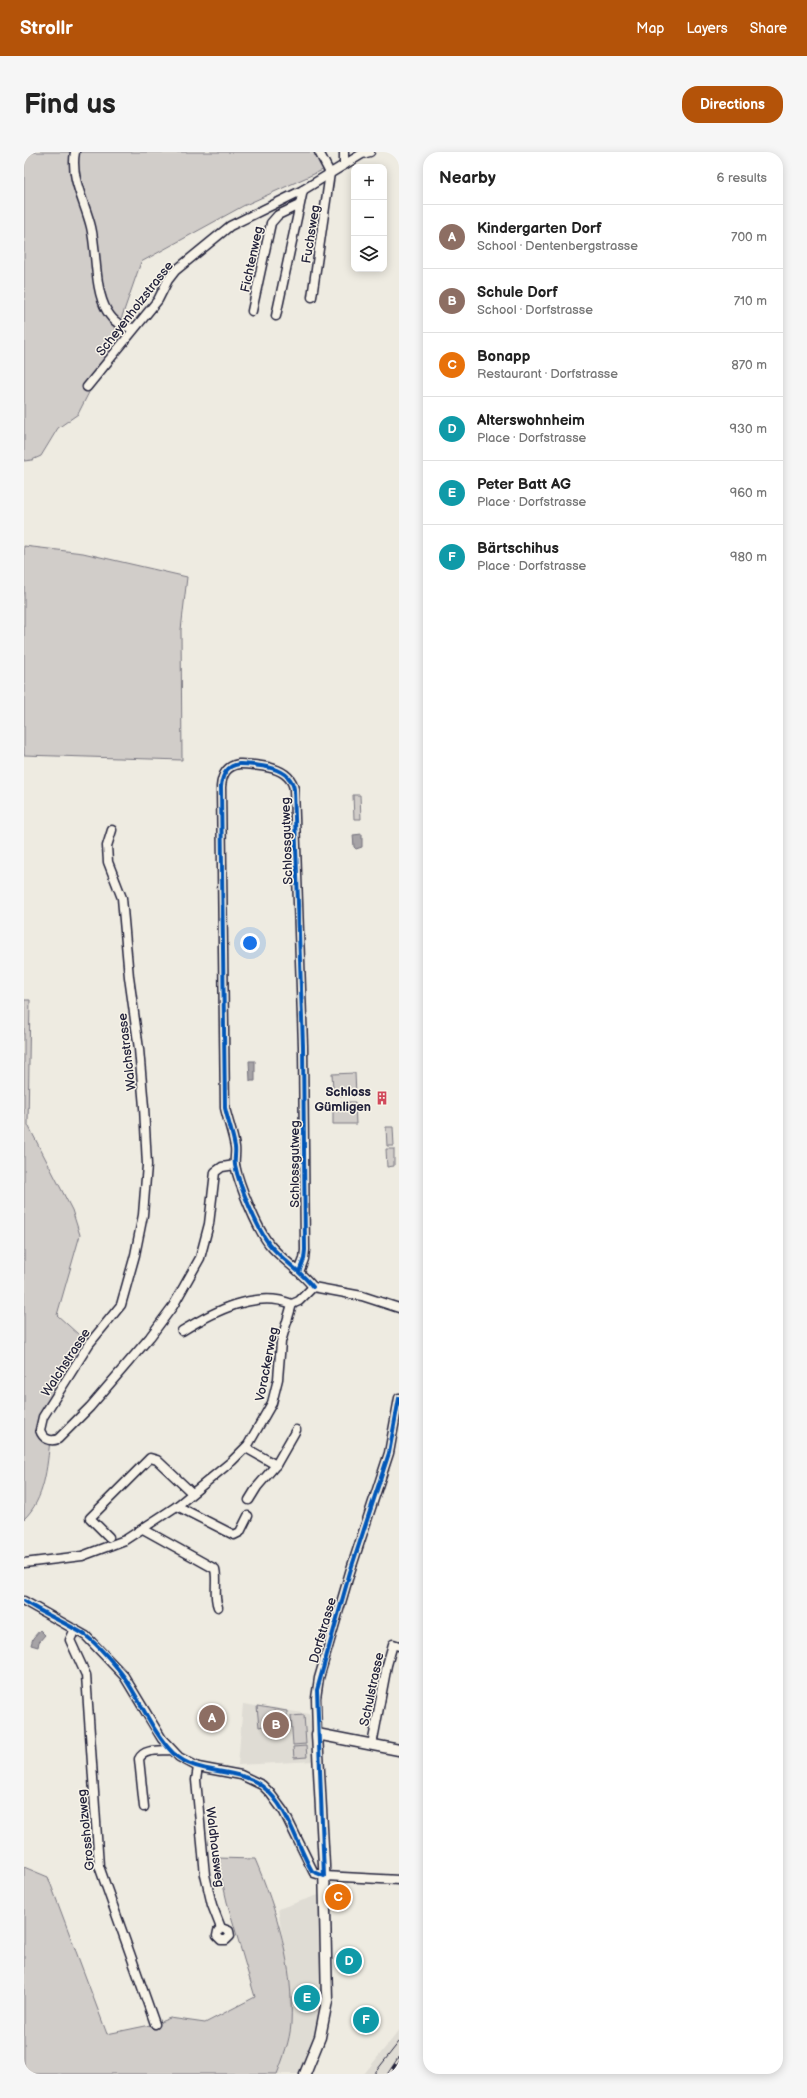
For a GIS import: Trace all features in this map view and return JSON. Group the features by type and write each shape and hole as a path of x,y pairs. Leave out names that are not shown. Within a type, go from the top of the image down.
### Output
{"street":[{"path":"75,152 76,181 91,226 102,297 107,311 114,321 123,327 134,328"},
{"path":"319,152 330,173"},
{"path":"344,152 344,165"},
{"name":"Scheyenholzstrasse","path":"87,387 158,300 168,280 175,271 230,226 303,190 362,154 370,152"},
{"name":"Fuchsweg","path":"312,297 330,173"},
{"path":"276,316 303,190"},
{"name":"Fichtenweg","path":"252,311 271,223 278,215 299,205"},
{"name":"Schlossgutweg","path":"235,1165 235,1146 225,1108 224,1093 221,787 224,773 232,766 239,764 283,772 291,779 294,789 304,1053 305,1255 299,1272"},
{"name":"Walchstrasse","path":"112,830 107,846 108,862 122,898 129,977 140,1049 147,1165 143,1215 135,1255 121,1305 89,1344 43,1417 40,1427 41,1434 45,1438 52,1440 58,1439 90,1407 150,1337 173,1306 200,1258 209,1224 215,1172 222,1167 235,1165"},
{"path":"235,1165 254,1218 263,1236 282,1259 299,1272 313,1287 362,1296 399,1308"},
{"path":"182,1331 223,1309 238,1303 258,1300 284,1301 292,1304 299,1301 313,1287"},
{"name":"Vorackerweg","path":"24,1563 37,1560 68,1559 99,1551 125,1540 177,1506 211,1479 246,1448 267,1414 274,1396 278,1378 281,1342 292,1304"},
{"name":"Dorfstrasse","path":"305,2074 320,2037 327,2001 324,1876 316,1698 319,1678 350,1572 389,1453 399,1398"},
{"path":"250,1500 257,1488 276,1465 296,1430"},
{"path":"246,1448 276,1465"},
{"path":"109,1537 90,1518 150,1458 157,1460 192,1493"},
{"path":"177,1506 234,1535 240,1532 248,1516"},
{"path":"143,1529 215,1569 217,1578 215,1600 218,1607"},
{"path":"24,1601 86,1636 120,1671 170,1750 179,1757 198,1767 240,1775 266,1789 284,1812 312,1871 324,1876 399,1880"},
{"name":"Grossholzweg","path":"75,1629 70,1640 86,1676 99,1866 156,2024"},
{"name":"Schulstrasse","path":"372,1744 387,1665 393,1644 399,1646"},
{"path":"317,1734 399,1750"},
{"path":"144,1806 139,1759 146,1752 170,1750"},
{"name":"Waldhausweg","path":"198,1767 196,1780 205,1875 212,1905 221,1928"}],"shaded area":[{"path":"24,152 314,152 325,169 243,206 141,262 110,351 78,414 58,428 41,456 32,460 24,461"},
{"path":"24,546 83,553 187,577 181,630 182,760 24,755"},
{"path":"353,795 360,795 361,819 354,819"},
{"path":"362,834 362,847 356,849 354,847 353,835"},
{"path":"24,1000 30,1000 28,1125 72,1210 80,1235 57,1315 89,1344 40,1427 50,1440 46,1472 41,1492 31,1511 24,1519"},
{"path":"249,1061 255,1061 255,1081 250,1081"},
{"path":"355,1073 356,1095 341,1096 333,1088 332,1074"},
{"path":"341,1102 355,1102 356,1124 333,1124 333,1111"},
{"path":"386,1127 393,1127 394,1146 387,1146"},
{"path":"386,1149 394,1149 394,1166 387,1167"},
{"path":"40,1630 45,1635 39,1642 38,1647 31,1645 33,1638"},
{"path":"243,1704 310,1714 314,1761 238,1765"},
{"path":"257,1706 287,1711 287,1723 264,1723 264,1726 259,1727"},
{"path":"304,1715 306,1744 293,1745 291,1716"},
{"path":"306,1746 307,1757 294,1758 293,1747"},
{"path":"217,1858 255,1859 277,1919 287,1960 290,1981 291,2024 284,2056 277,2074 24,2074 24,1867 48,1877 107,2034 155,2024 170,2018 205,2023 255,1997 227,1902"},
{"path":"324,1893 327,2001 305,2074 277,2074 291,2025 290,1989 278,1909"},
{"path":"399,2030 399,2074 364,2074 398,2032"}],"tram line":[{"path":"374,2074 399,2042"}],"railway":[{"path":"389,2074 399,2059"},
{"path":"396,2074 399,2070"}],"cycle path":[{"path":"299,1272 304,1259 305,1250 303,1046 294,789 291,781 280,771 264,766 239,764 228,769 222,779 221,787 225,1108 234,1142 237,1173 244,1195 254,1217 269,1244 313,1287"},
{"path":"24,1601 85,1635 111,1660 130,1686 159,1736 173,1753 194,1765 205,1769 241,1776 262,1786 279,1804 312,1871 324,1876 317,1690 350,1572 389,1453 399,1398"}],"place":[{"name":"Schloss Gümligen","path":"382,1098"},
{"name":"Kindergarten Dorf","path":"212,1718"},
{"name":"Schule Dorf","path":"276,1725"},
{"name":"Bonapp","path":"338,1897"},
{"name":"Alterswohnheim","path":"349,1961"},
{"name":"Peter Batt AG","path":"307,1998"},
{"name":"Bärtschihus","path":"366,2020"}]}
